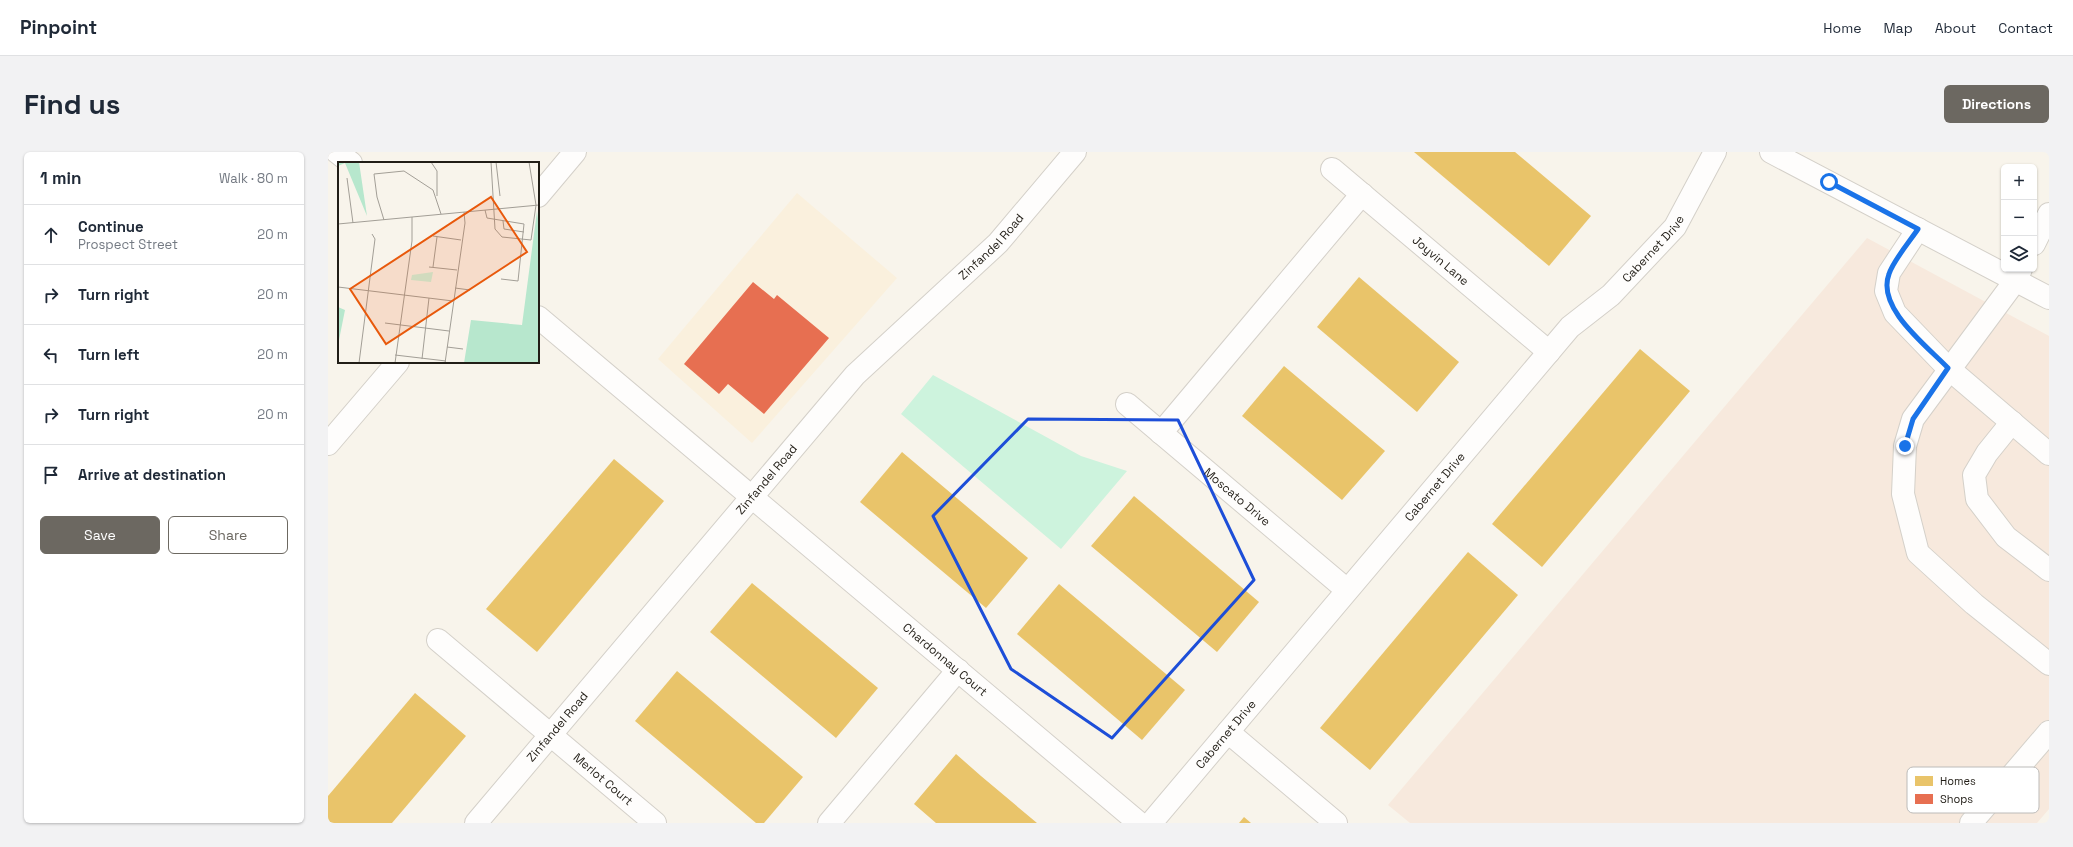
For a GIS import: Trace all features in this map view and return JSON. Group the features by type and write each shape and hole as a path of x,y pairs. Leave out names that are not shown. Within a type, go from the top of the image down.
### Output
{"street":[{"path":"337,152 350,162"},
{"path":"539,195 575,152"},
{"name":"Zinfandel Road","path":"476,823 855,375 998,243 1075,152"},
{"name":"Cabernet Drive","path":"1151,823 1570,327 1611,295 1675,227 1715,152"},
{"path":"1771,152 1918,229 2018,275 2049,298"},
{"name":"Joyvin Lane","path":"1332,169 1549,352"},
{"path":"1161,433 1362,194"},
{"path":"2037,238 2049,214"},
{"path":"1918,229 1889,274 1886,291 1895,313 1948,368 2049,454"},
{"path":"2018,275 1948,368 1913,419 1905,446 1903,494 1918,553 1974,604 2049,664"},
{"name":"Chardonnay Court","path":"539,318 1139,823"},
{"path":"328,444 397,363"},
{"name":"Moscato Drive","path":"1127,404 1347,590"},
{"path":"2012,422 1987,453 1974,475 1977,499 2006,538 2049,570"},
{"name":"Merlot Court","path":"438,640 655,823"},
{"path":"829,823 958,670"},
{"path":"1228,732 1336,823"},
{"path":"2019,767 2049,732"},
{"path":"1971,823 1980,813"}],"highlighted area":[{"path":"1028,419 1178,420 1254,580 1112,738 1011,669 933,516"}],"shaded area":[{"path":"797,193 897,278 752,443 658,359"},
{"path":"1867,238 2049,336 2049,809 2037,823 1410,823 1388,805"}],"green space":[{"path":"933,375 1081,456 1127,471 1061,549 901,414"}],"building: Homes":[{"path":"1414,152 1515,152 1591,216 1549,266"},
{"path":"1359,277 1459,362 1417,412 1317,327"},
{"path":"1640,349 1690,391 1542,567 1492,524"},
{"path":"1284,366 1385,451 1342,500 1242,416"},
{"path":"902,452 1028,558 986,608 860,502"},
{"path":"614,459 664,501 537,652 486,609"},
{"path":"1134,496 1259,602 1217,652 1091,546"},
{"path":"1468,552 1518,595 1370,770 1320,728"},
{"path":"752,583 878,688 836,738 710,632"},
{"path":"1059,584 1185,690 1142,740 1017,634"},
{"path":"677,671 803,777 764,823 756,823 635,721"},
{"path":"415,693 466,736 392,823 328,823 328,796"},
{"path":"956,754 1037,823 936,823 914,804"},
{"path":"1244,817 1251,823 1239,823"}],"building: Shops":[{"path":"753,282 774,299 777,295 829,338 764,414 728,384 719,394 684,364"}],"route":[{"path":"1829,182 1918,229 1889,274 1886,291 1895,313 1948,368 1913,419 1905,446"}]}
